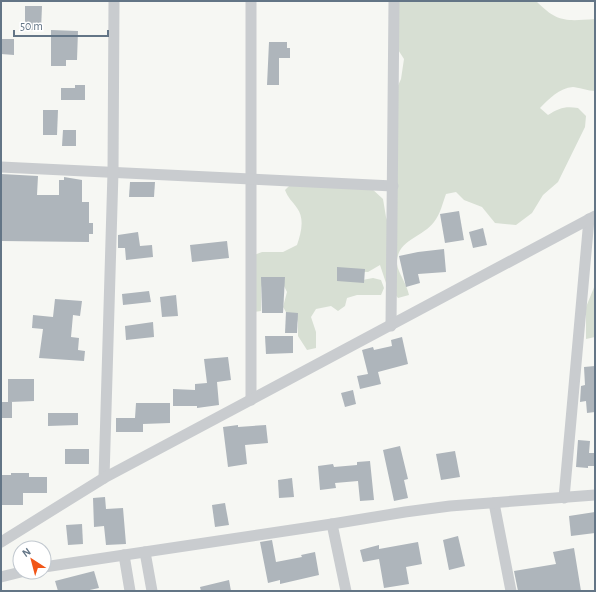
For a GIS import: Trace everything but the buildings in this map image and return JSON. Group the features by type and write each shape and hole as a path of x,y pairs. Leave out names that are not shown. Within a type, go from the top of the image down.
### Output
{"street":[{"path":"104,478 113,172 114,1"},
{"path":"251,1 251,400"},
{"path":"391,326 394,1"},
{"path":"1,167 393,186"},
{"path":"1,542 104,478 391,326 592,217"},
{"path":"564,498 592,217"},
{"path":"52,566 412,511 595,495"},
{"path":"494,503 511,591"},
{"path":"332,524 346,591"},
{"path":"144,552 152,591"},
{"path":"124,555 130,591"},
{"path":"1,577 12,574"}],"shaded area":[{"path":"395,1 536,1 550,13 563,19 595,19 595,91 575,87 563,89 555,94 540,108 548,115 562,108 578,108 586,116 585,127 558,182 543,195 532,213 516,225 495,223 482,207 464,200 456,192 446,194 440,212 434,222 423,232 405,244 398,256 397,264 409,295 398,298 386,283 380,265 368,272 345,271 357,281 373,278 381,280 384,288 381,295 357,295 347,298 345,306 338,311 331,306 316,309 311,317 316,332 316,348 307,350 298,336 298,322 295,315 286,312 283,307 287,292 281,280 265,281 261,287 261,311 253,312 254,255 262,252 283,252 297,245 302,221 297,208 285,190 291,184 371,188 383,199 389,225 392,99 401,79 404,59 393,42"},
{"path":"595,285 595,337 586,339 586,307"}]}
